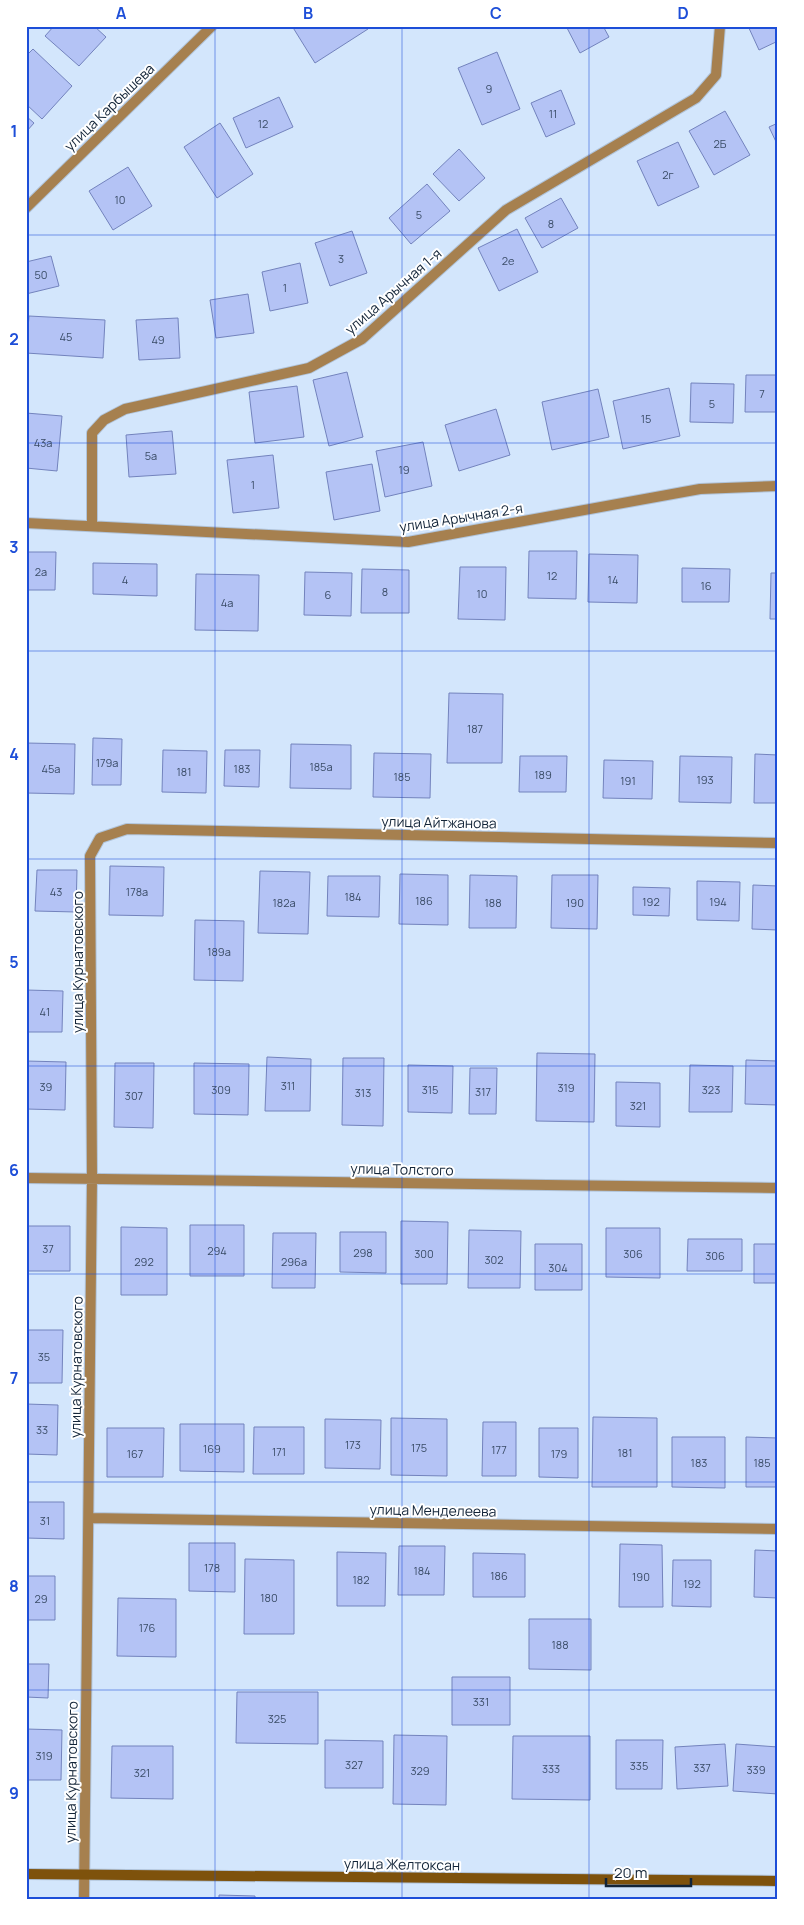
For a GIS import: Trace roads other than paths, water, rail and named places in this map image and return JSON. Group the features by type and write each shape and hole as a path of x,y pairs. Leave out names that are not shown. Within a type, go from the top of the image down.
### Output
{"main road":[{"name":"улица Желтоксан","path":"26,1874 778,1881"}],"street":[{"name":"улица Карбышева","path":"26,208 212,26"},
{"name":"улица Арычная 1-я","path":"92,526 92,433 104,420 126,409 309,368 362,339 506,210 696,98 716,75 720,26"},
{"name":"улица Арычная 2-я","path":"26,523 408,542 700,489 778,486"},
{"name":"улица Айтжанова","path":"100,838 127,829 778,843"},
{"name":"улица Курнатовского","path":"84,1899 92,1178 90,856 100,838"},
{"name":"улица Толстого","path":"26,1178 778,1188"},
{"name":"улица Менделеева","path":"88,1518 778,1529"}]}
